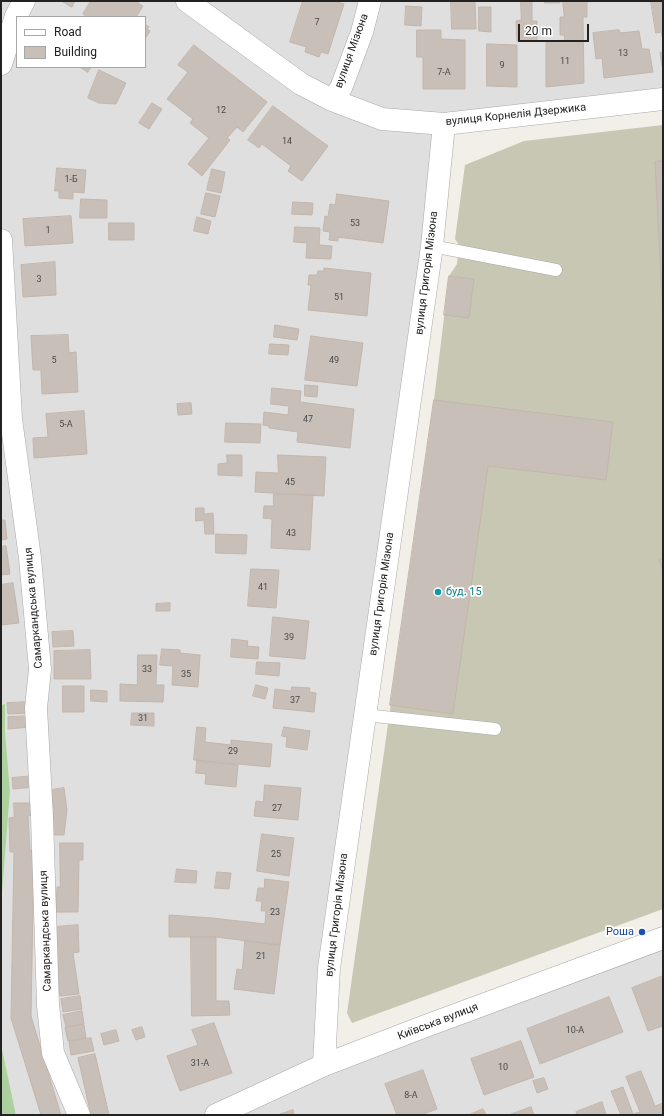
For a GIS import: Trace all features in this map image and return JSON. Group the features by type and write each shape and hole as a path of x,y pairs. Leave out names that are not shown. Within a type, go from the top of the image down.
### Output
{"street":[{"path":"1,64 16,16 24,1"},
{"name":"вулиця Корнелія Дзержика","path":"186,1 301,84 332,100 382,119 444,124 663,99"},
{"name":"вулиця Мізюна","path":"332,100 341,88 362,32 370,1"},
{"name":"вулиця Григорія Мізюна","path":"324,1065 329,968 432,246 444,124"},
{"name":"Самаркандська вулиця","path":"1,240 11,419 30,558 40,669 36,708 42,817 48,1005 53,1053 79,1115"},
{"name":"Київська вулиця","path":"221,1114 324,1065 663,938"}],"lane":[{"path":"432,246 556,270"},
{"path":"364,715 495,728"}],"shaded area":[{"path":"1,1 663,1 663,100 444,125 325,1064 663,935 663,1115 16,1115 1,1044 1,908 10,791 5,731 5,705 1,704"},
{"path":"663,125 663,909 352,1023 347,1013 434,400 449,276 457,264 459,245 455,239 465,165 524,141"}],"green space":[{"path":"5,704 5,731 10,791 1,908 1,705"},
{"path":"1,1044 16,1115 1,1115"}],"building":[{"path":"62,1 75,1 72,7"},
{"path":"91,1 135,1 143,6 137,16 86,16 83,14"},
{"path":"303,1 335,1 344,4 328,54 321,52 319,57 305,52 306,47 290,42"},
{"path":"451,1 475,1 476,29 452,29"},
{"path":"521,1 532,1 532,21 537,21 537,41 517,41 516,21 521,20"},
{"path":"545,1 560,1 560,3 545,3"},
{"path":"563,1 587,1 587,17 583,17 584,83 546,87 546,42 565,40 564,35 560,35 560,17 564,17"},
{"path":"651,1 663,1 663,40 661,32 656,33"},
{"path":"406,6 422,7 421,26 405,25"},
{"path":"479,7 491,7 491,32 479,31"},
{"path":"146,25 149,27 147,29 150,31 146,37"},
{"path":"417,30 441,30 441,39 465,40 465,89 423,89 423,57 417,57"},
{"path":"619,30 620,33 639,31 642,49 649,49 653,72 604,78 602,58 596,59 593,33"},
{"path":"487,44 517,45 517,87 487,86"},
{"path":"194,45 267,102 243,132 237,127 227,138 230,140 202,176 188,164 209,138 190,123 193,119 167,99 188,72 178,65"},
{"path":"663,52 663,71 660,53"},
{"path":"82,68 90,68 88,72"},
{"path":"99,70 126,83 116,104 99,103 88,98"},
{"path":"152,103 162,109 149,129 139,123"},
{"path":"273,106 328,146 302,181 288,171 291,166 262,144 259,148 248,140"},
{"path":"663,161 663,319 655,162"},
{"path":"57,168 86,170 84,193 73,192 73,199 59,198 59,191 55,191"},
{"path":"212,169 225,172 221,193 207,190"},
{"path":"206,193 220,196 215,217 201,214"},
{"path":"337,194 389,201 383,243 338,237 338,241 329,240 330,232 323,231 325,216 328,217 330,204 335,205"},
{"path":"81,199 107,200 107,218 80,218"},
{"path":"293,202 313,203 312,215 292,214"},
{"path":"71,216 73,243 25,246 23,219"},
{"path":"197,217 211,221 208,234 194,231"},
{"path":"109,223 134,223 134,240 109,240"},
{"path":"295,227 320,228 319,245 332,246 331,259 306,258 307,243 294,242"},
{"path":"55,262 56,295 23,297 21,265"},
{"path":"324,268 371,273 367,316 308,310 311,285 308,285 309,275 317,275 318,271 324,271"},
{"path":"449,276 474,279 469,318 444,315"},
{"path":"275,325 299,329 297,340 274,337"},
{"path":"68,335 69,353 76,352 78,392 42,394 41,370 33,370 31,336"},
{"path":"311,336 363,343 357,386 305,380"},
{"path":"270,344 289,345 288,355 269,354"},
{"path":"305,385 318,386 317,397 305,396"},
{"path":"272,388 301,391 300,402 354,409 350,448 297,442 298,432 269,428 269,426 263,425 264,412 288,415 289,406 271,404"},
{"name":"буд. 15","path":"434,400 613,422 606,480 488,466 453,714 390,705"},
{"path":"191,403 192,414 178,415 177,404"},
{"path":"84,411 87,454 34,458 33,438 48,437 46,414"},
{"path":"226,423 261,424 260,443 225,442"},
{"path":"227,455 242,455 242,476 218,475 218,464 227,463"},
{"path":"278,455 326,457 324,496 255,492 256,472 278,473"},
{"path":"274,494 313,495 310,550 271,548 272,519 263,518 264,506 273,506"},
{"path":"196,508 204,508 204,514 213,513 214,534 205,534 204,520 196,521"},
{"path":"1,520 5,520 7,539 1,540"},
{"path":"216,534 247,535 246,554 216,553"},
{"path":"6,546 10,574 1,575 1,547"},
{"path":"663,558 663,570 659,560"},
{"path":"251,569 279,570 276,608 248,606"},
{"path":"13,583 19,623 1,625 1,585"},
{"path":"170,603 170,611 156,611 156,604"},
{"path":"273,617 309,621 305,659 270,656"},
{"path":"73,631 74,646 53,647 52,632"},
{"path":"232,639 248,641 247,646 259,647 258,659 231,657"},
{"path":"162,649 180,650 180,653 200,655 198,687 172,685 173,666 160,665"},
{"path":"90,650 91,679 54,679 54,651"},
{"path":"138,655 157,655 156,685 164,685 163,702 120,701 120,684 137,685"},
{"path":"257,662 280,663 279,676 256,674"},
{"path":"256,685 268,688 265,699 253,696"},
{"path":"63,686 84,686 84,712 63,712"},
{"path":"292,687 310,688 309,692 316,693 314,712 273,708 275,689 291,691"},
{"path":"91,690 107,691 107,702 91,701"},
{"path":"28,702 29,713 8,714 7,703"},
{"path":"132,713 154,713 154,726 131,725"},
{"path":"30,716 30,727 8,729 8,717"},
{"path":"197,727 206,728 205,742 231,745 231,740 272,744 270,767 194,760"},
{"path":"284,727 310,731 307,750 286,747 287,737 282,736"},
{"path":"197,761 238,765 236,787 205,784 206,774 196,773"},
{"path":"34,776 35,787 13,789 12,778"},
{"path":"265,785 301,788 298,820 254,816 256,801 263,802"},
{"path":"64,788 67,810 64,835 51,835 54,810 51,790"},
{"path":"14,803 32,803 33,815 28,816 30,851 34,850 31,1016 61,1115 41,1115 11,1018 14,852 10,852 9,818 14,817"},
{"path":"262,834 294,838 289,876 257,871"},
{"path":"60,843 83,843 83,860 79,860 78,912 56,912 57,887 60,887"},
{"path":"177,869 197,871 196,883 175,882"},
{"path":"217,872 231,873 229,889 215,888"},
{"path":"265,879 289,882 280,945 216,937 169,937 169,915 265,924 266,911 261,911 262,901 256,901 258,888 264,888"},
{"path":"78,925 79,952 73,953 79,994 60,996 55,927"},
{"path":"191,937 216,937 216,1001 229,1001 230,1015 192,1016"},
{"path":"245,941 280,945 274,994 234,989 237,969 242,970"},
{"path":"663,976 663,1026 648,1031 632,988"},
{"path":"80,996 82,1009 63,1012 61,999"},
{"path":"609,997 623,1032 540,1064 527,1029"},
{"path":"82,1011 84,1024 66,1027 63,1015"},
{"path":"214,1023 232,1073 180,1091 167,1056 198,1045 192,1030"},
{"path":"84,1025 86,1038 68,1041 65,1028"},
{"path":"142,1027 145,1037 136,1040 132,1030"},
{"path":"116,1030 119,1041 104,1045 101,1034"},
{"path":"91,1038 94,1051 71,1055 69,1042"},
{"path":"521,1041 534,1077 484,1095 471,1059"},
{"path":"95,1054 109,1115 91,1115 78,1058"},
{"path":"423,1070 437,1109 421,1115 397,1115 385,1084"},
{"path":"641,1071 655,1106 663,1103 663,1115 621,1115 611,1091 623,1087 633,1114 640,1112 626,1077"},
{"path":"544,1078 548,1089 537,1093 533,1081"},
{"path":"602,1102 606,1115 577,1115 576,1112"},
{"path":"531,1107 534,1115 509,1115"},
{"path":"483,1109 486,1115 469,1115"},
{"path":"293,1110 294,1115 278,1115"}],"place":[{"name":"буд. 15","path":"438,592"},
{"name":"Роша","path":"642,932"}]}
